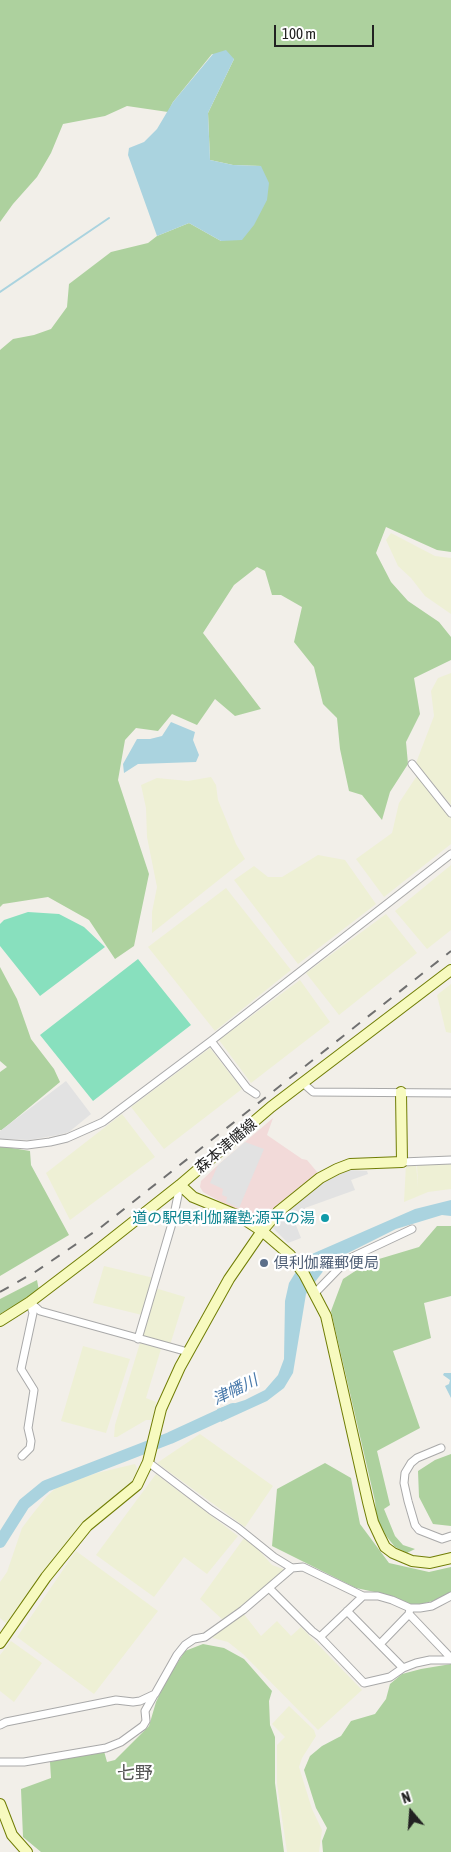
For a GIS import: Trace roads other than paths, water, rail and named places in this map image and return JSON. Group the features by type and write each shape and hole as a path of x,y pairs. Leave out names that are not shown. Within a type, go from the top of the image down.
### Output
{"street":[{"path":"412,764 451,813"},
{"path":"0,1143 27,1145 50,1142 84,1131 103,1122 211,1041 451,854"},
{"name":"森本津幡線","path":"0,1321 30,1302 180,1185 271,1108 451,970"},
{"path":"211,1041 247,1088 256,1094"},
{"path":"304,1084 313,1092 451,1093"},
{"path":"401,1092 402,1162"},
{"path":"0,1643 3,1632 72,1543 98,1516 137,1484 148,1462 161,1409 188,1352 229,1279 262,1231 278,1212 320,1178 350,1164 451,1160"},
{"path":"180,1185 193,1198 238,1216 262,1231 290,1254 315,1293 326,1316 368,1502 373,1522 380,1538 385,1547 393,1553 412,1561 430,1563 451,1558"},
{"path":"138,1339 173,1220 180,1185"},
{"path":"315,1293 348,1259 412,1229"},
{"path":"30,1302 40,1311 188,1352"},
{"path":"22,1456 30,1448 28,1428 34,1390 21,1369 33,1313 30,1302"},
{"path":"440,1448 417,1458 411,1463 405,1473 404,1483 415,1525 419,1530 442,1539 451,1536"},
{"path":"148,1462 274,1557 292,1568 303,1567 363,1596 378,1596 392,1600 410,1611 451,1659"},
{"path":"0,1762 24,1762 106,1748 121,1742 146,1721 146,1711 154,1694 177,1656 186,1645 194,1639 205,1637 270,1589 292,1568"},
{"path":"270,1589 364,1683 390,1677 403,1668 430,1660 451,1659"},
{"path":"320,1637 363,1596"},
{"path":"380,1644 410,1611 432,1606 450,1598"},
{"path":"347,1611 403,1668"},
{"path":"0,1725 116,1700 140,1701 154,1694"},
{"path":"0,1804 12,1835 27,1852"}],"water":[{"path":"226,50 234,59 208,113 210,160 233,165 261,166 269,183 267,200 254,225 242,240 221,241 189,223 157,236 128,155 129,148 144,142 157,129 173,102 213,54"},
{"path":"171,722 195,732 193,740 199,755 196,762 138,764 124,773 123,764 137,739 150,739 162,736"},
{"path":"451,1200 451,1216 442,1215 396,1229 330,1262 306,1294 293,1373 284,1388 267,1401 221,1422 217,1409 245,1400 265,1390 278,1375 284,1359 285,1301 289,1283 305,1257 415,1209"},
{"path":"444,1373 451,1373 451,1398 445,1386 449,1384 450,1380 443,1375"}],"waterway":[{"path":"0,292 109,218"},
{"name":"津幡川","path":"0,1542 24,1504 46,1486 170,1438 233,1409"}],"railway":[{"path":"0,1292 35,1272 100,1228 451,951"}],"place":[{"name":"道の駅倶利伽羅塾;源平の湯","path":"325,1218"},
{"name":"倶利伽羅郵便局","path":"264,1263"}],"district":[{"name":"七野","path":"135,1773"}]}
